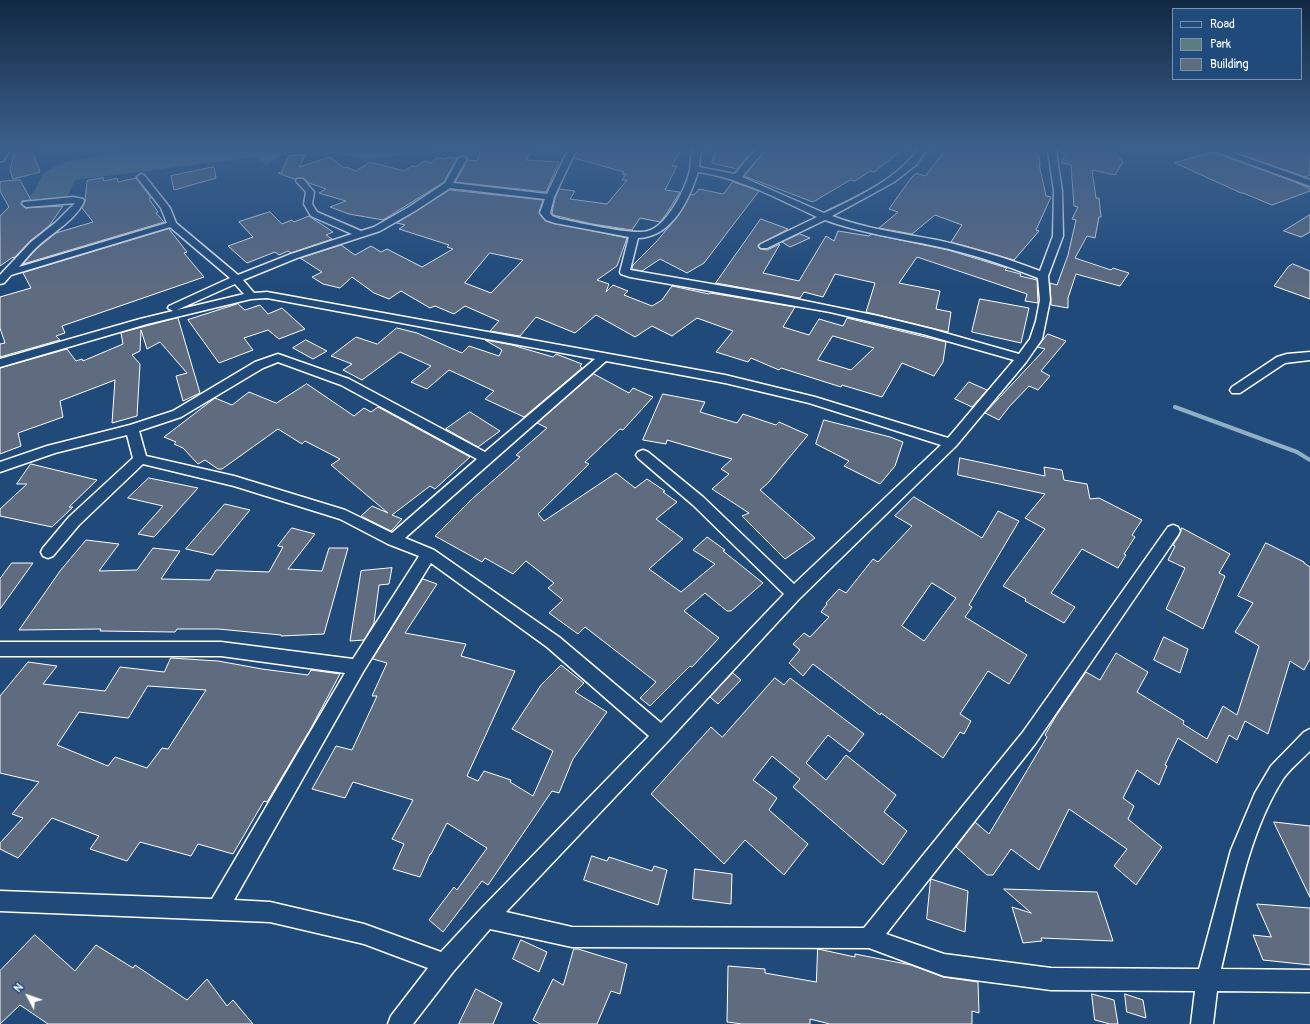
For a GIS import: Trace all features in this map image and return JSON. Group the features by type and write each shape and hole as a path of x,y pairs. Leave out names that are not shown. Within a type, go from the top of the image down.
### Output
{"street":[{"path":"156,196 165,208 172,224 236,279 251,296"},
{"path":"309,196 308,204 314,214 362,235"},
{"path":"144,321 236,279 294,256 377,229 431,196"},
{"path":"540,196 550,197 545,213 549,218 634,235 652,233 663,226 680,204 683,196"},
{"path":"777,196 847,225 971,251 1004,261 1043,276"},
{"path":"764,246 864,196"},
{"path":"399,1024 444,964 486,918 662,735 794,594 951,443 1022,358 1036,339 1042,321 1045,300 1043,276 1058,236 1058,196"},
{"path":"0,281 34,244 58,225 78,206 80,201 73,200 26,204"},
{"path":"8,273 172,224"},
{"path":"634,235 625,272 634,275 766,295 894,322 947,335 1022,358"},
{"path":"0,363 144,321 251,296 267,295 725,379 812,400 951,443"},
{"path":"393,540 605,356"},
{"path":"1236,390 1281,360 1310,356"},
{"path":"0,467 52,449 132,429 177,414 259,365 278,358 345,382 487,459"},
{"path":"132,429 140,459"},
{"path":"643,455 698,501 794,594"},
{"path":"140,459 234,481 345,515 393,540 429,554 553,642 662,735"},
{"path":"48,552 74,522 140,459"},
{"path":"869,938 1029,738 1174,531"},
{"path":"218,909 357,666 429,554"},
{"path":"0,649 221,649 357,666"},
{"path":"1202,1024 1207,981 1244,843 1262,800 1277,772 1310,738"},
{"path":"0,902 270,912 364,934 444,964"},
{"path":"486,918 572,936 869,938 944,965 1051,979 1310,981"}],"green space":[{"path":"30,196 68,196 68,196 27,200"}],"building":[{"path":"3,196 29,196 31,200 22,201 21,204 25,208 63,206 49,226 30,241 14,258 13,257 0,266 0,216 9,207"},
{"path":"86,196 149,196 151,198 149,199 158,212 156,213 164,222 23,264 36,249 56,233 93,222 82,208"},
{"path":"328,196 422,196 383,220 349,214 330,207 346,201"},
{"path":"441,196 504,196 543,200 539,212 546,221 627,238 617,266 597,280 609,284 606,292 613,285 628,291 624,295 652,306 662,300 672,286 709,294 795,307 783,327 809,335 819,319 843,326 847,318 946,342 943,362 934,376 902,363 882,397 842,385 841,387 781,368 779,370 751,358 748,362 716,352 733,331 697,318 672,336 652,326 635,337 596,315 575,333 536,317 520,336 490,331 499,321 465,306 454,314 435,306 430,308 401,291 389,299 374,293 352,277 340,288 323,284 312,277 322,272 300,258 341,245 355,255 371,246 381,252 387,249 422,267 453,249 447,247 449,245 399,229 405,225 397,223","holes":["490,253 523,260 491,293 465,283","833,336 874,348 851,370 818,360"]},
{"path":"556,196 572,196 570,199 607,204 614,196 678,196 660,222 640,218 632,230 592,224 553,215 552,213"},
{"path":"690,196 755,196 704,263 687,273 660,259 642,271 632,269 633,265 656,242 678,216"},
{"path":"797,196 823,196 813,202"},
{"path":"898,196 1051,197 1036,230 1039,231 1014,260 951,242 962,225 935,215 912,234 879,228 898,212 889,209"},
{"path":"1073,196 1096,196 1096,198 1099,198 1101,217 1099,217 1095,238 1087,236 1075,258 1111,270 1113,268 1129,273 1120,286 1076,274 1068,298 1068,308 1051,305 1050,283 1057,285 1068,255 1076,220 1072,219 1078,207 1074,206"},
{"path":"1250,196 1297,196 1272,205"},
{"path":"270,212 282,224 292,220 294,222 309,216 333,232 326,235 332,239 291,253 288,251 279,255 275,252 247,263 228,246 253,237 239,222"},
{"path":"1310,215 1310,232 1301,237 1284,231"},
{"path":"761,219 788,229 758,245 760,249 767,250 780,244 763,273 799,281 826,236 834,241 838,231 869,236 871,234 948,250 1007,268 1005,270 1021,274 1020,276 1037,280 1038,303 1025,301 1027,294 917,257 899,283 940,291 936,309 951,312 948,332 866,312 875,283 835,274 823,297 804,292 800,298 716,283"},
{"path":"169,229 187,252 184,253 204,277 62,326 65,333 56,336 60,340 0,357 0,344 5,343 0,328 0,297 31,288 23,273"},
{"path":"800,234 810,238 790,247 782,242"},
{"path":"1293,264 1310,271 1310,299 1274,286 1288,267"},
{"path":"980,299 1029,308 1021,343 972,332"},
{"path":"238,304 245,310 260,305 268,314 282,308 305,329 279,339 268,330 244,338 253,350 219,363 188,320"},
{"path":"178,318 200,393 183,401 176,376 187,373 160,342 147,349 141,330 140,351 132,355 140,364 137,416 112,423 115,380 60,401 63,417 18,433 21,446 0,454 0,368 67,349 76,361 82,359 83,361 123,344 121,333"},
{"path":"397,328 417,333 462,353 469,346 499,356 502,350 485,340 512,345 553,357 556,354 582,364 580,366 582,368 524,417 485,399 494,391 449,370 427,389 411,382 431,366 400,352 362,380 343,370 352,364 331,356 356,337 377,344"},
{"path":"1048,334 1066,341 1041,371 1050,376 1038,390 1029,386 999,420 985,413 1045,349 1038,347"},
{"path":"306,340 327,351 313,359 293,348"},
{"path":"594,374 629,393 633,388 653,397 623,430 620,429 585,462 589,464 538,514 544,521 616,473 635,488 647,479 665,491 663,492 677,502 656,519 683,539 649,569 681,592 715,564 693,550 707,537 725,550 723,551 763,583 731,611 727,611 705,593 684,611 719,638 692,667 690,666 650,706 640,698 656,682 585,627 578,634 549,613 563,600 548,588 554,583 526,561 513,574 485,558 482,562 435,536 472,499 520,457 516,455 547,428 537,423"},
{"path":"969,382 987,390 972,407 955,399"},
{"path":"307,384 354,416 364,408 371,412 378,407 470,457 435,489 430,486 392,515 402,519 391,531 361,516 372,506 388,513 331,465 340,459 305,441 302,444 278,429 222,469 218,469 205,460 198,464 183,448 174,444 176,442 164,437 215,398 232,405 249,392 276,403"},
{"path":"663,394 705,402 700,412 737,423 743,414 776,425 779,422 808,435 768,483 760,490 815,538 785,559 742,516 749,513 712,489 729,474 721,469 732,459 667,440 666,444 643,440"},
{"path":"470,412 500,431 478,447 446,429"},
{"path":"824,420 890,437 903,442 895,466 880,484 844,466 849,461 816,444"},
{"path":"960,458 1045,476 1044,467 1062,470 1064,480 1087,484 1090,499 1099,498 1142,520 1132,535 1135,537 1124,554 1126,555 1118,568 1082,549 1051,593 1075,607 1064,623 1025,601 1026,599 1003,586 1045,529 1025,518 1045,494 958,475"},
{"path":"31,464 97,480 69,507 73,507 52,527 0,516 0,509 27,484 17,484"},
{"path":"149,478 198,488 154,537 138,534 163,506 128,498"},
{"path":"914,497 982,538 998,511 1019,521 969,605 972,607 965,617 1027,655 1009,684 988,671 960,714 971,721 964,734 960,732 943,758 881,713 880,715 813,664 803,676 789,663 800,650 793,644 804,633 810,637 829,617 821,612 827,604 826,603 839,589 846,593 873,559 878,562 912,526 895,516","holes":["932,583 956,598 924,641 902,626"]},
{"path":"225,504 250,510 213,555 186,549"},
{"path":"292,528 315,534 288,569 322,571 329,548 348,548 324,634 281,636 218,629 177,629 175,632 100,631 101,629 19,630 60,571 86,540 119,544 99,571 137,570 153,548 180,551 161,579 210,580 216,570 269,572 283,547 278,546"},
{"path":"1182,528 1230,554 1219,573 1225,576 1203,629 1166,609 1185,568 1168,560 1175,546 1173,545"},
{"path":"1266,543 1304,562 1310,567 1310,659 1304,670 1290,661 1268,734 1245,721 1237,740 1229,735 1217,763 1178,738 1165,765 1167,766 1159,785 1137,770 1123,798 1134,806 1128,819 1162,847 1136,885 1114,866 1127,849 1069,809 1039,870 1011,849 993,875 987,875 956,847 975,822 989,834 1047,737 1045,735 1056,716 1086,672 1100,680 1116,653 1148,672 1137,692 1184,721 1183,724 1207,739 1223,706 1237,715 1259,646 1235,632 1253,603 1238,596"},
{"path":"12,563 33,563 0,609 0,579"},
{"path":"392,568 389,584 379,585 374,623 364,640 350,641 361,571"},
{"path":"423,579 437,584 405,633 466,644 461,656 515,671 467,776 478,781 484,771 511,780 510,782 533,796 553,751 512,729 541,685 561,665 584,683 575,692 607,712 573,759 559,793 552,791 488,885 482,881 443,932 429,920 454,887 457,890 487,848 447,823 430,854 420,877 393,869 404,844 392,839 413,800 353,782 345,798 312,789 336,746 352,750 377,696 372,696 387,663 373,659"},
{"path":"1164,637 1188,649 1180,673 1154,660"},
{"path":"171,658 218,661 308,675 311,670 340,674 311,728 267,802 264,801 233,854 198,844 191,856 140,842 127,861 90,849 99,836 52,818 18,858 0,849 0,843 23,818 12,814 39,782 0,773 0,696 28,662 57,666 43,684 105,691 120,667 164,672","holes":["148,686 206,690 168,749 162,748 147,768 115,757 108,766 57,745 79,712 128,718"]},
{"path":"733,673 741,680 718,704 710,697"},
{"path":"775,678 784,685 790,678 864,734 850,752 828,735 806,763 826,780 846,755 896,795 884,812 907,831 883,865 793,787 800,779 772,756 753,780 777,798 769,810 808,844 784,875 745,840 724,864 651,794 711,727 722,737"},
{"path":"1274,822 1310,826 1310,897"},
{"path":"592,856 607,861 609,857 652,871 654,866 667,870 658,905 584,880"},
{"path":"695,869 732,874 731,904 693,899"},
{"path":"931,879 968,891 965,932 927,919"},
{"path":"1004,889 1097,892 1113,941 1041,938 1042,941 1023,943 1012,907 1031,913"},
{"path":"1257,904 1310,908 1310,965 1263,960 1253,935 1271,937"},
{"path":"35,935 75,971 96,945 133,968 135,965 187,1000 207,979 227,1006 233,1000 253,1024 48,1024 20,1005 0,1024 0,971"},
{"path":"521,940 547,952 539,972 513,959"},
{"path":"574,949 627,964 620,994 611,991 597,1024 540,1024 533,1020 553,979 563,985"},
{"path":"818,949 855,957 855,954 911,965 943,977 978,982 979,1013 972,1011 972,1024 830,1024 810,1019 810,1024 742,1024 727,1022 728,966 765,969 765,973 816,982"},
{"path":"476,989 502,1003 493,1024 459,1024"},
{"path":"1092,994 1114,1000 1118,1024 1110,1024 1095,1020"},
{"path":"1125,994 1143,1000 1146,1018 1127,1012"}],"waterway":[{"path":"1175,407 1297,452 1310,460"}]}
